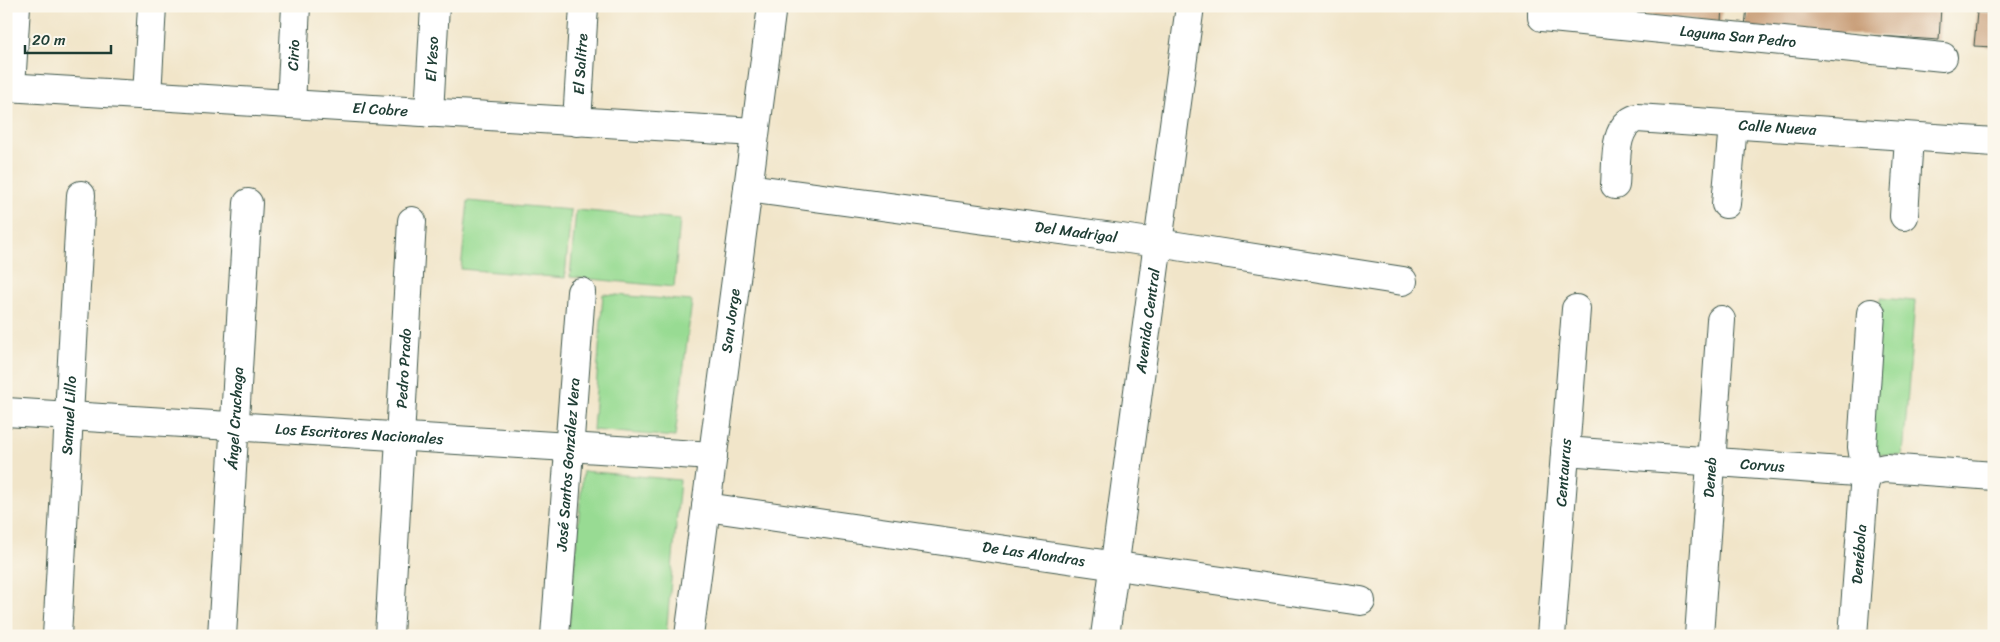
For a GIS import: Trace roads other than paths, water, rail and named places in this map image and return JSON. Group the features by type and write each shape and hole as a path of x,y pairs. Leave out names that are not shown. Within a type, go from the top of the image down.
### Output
{"street":[{"path":"9,87 16,6"},
{"path":"147,96 152,6"},
{"name":"Cirio","path":"290,104 296,6"},
{"name":"El Yeso","path":"429,113 435,6"},
{"name":"El Salitre","path":"577,122 584,6"},
{"name":"San Jorge","path":"689,636 772,6"},
{"name":"Avenida Central","path":"1105,636 1190,6"},
{"name":"Laguna San Pedro","path":"1542,6 1542,18 1944,57"},
{"name":"El Cobre","path":"9,87 755,132"},
{"name":"Calle Nueva","path":"1615,184 1620,135 1626,124 1638,118 1994,142"},
{"path":"1726,204 1733,125"},
{"path":"1904,216 1909,137"},
{"name":"Del Madrigal","path":"748,188 1158,243 1403,281"},
{"name":"Samuel Lillo","path":"57,636 81,195"},
{"name":"Ángel Cruchaga","path":"222,636 248,203"},
{"name":"Pedro Prado","path":"389,636 412,221"},
{"name":"José Santos González Vera","path":"555,636 582,292"},
{"name":"Centaurus","path":"1551,636 1576,309"},
{"path":"1871,313 1862,448 1865,465 1870,473 1884,468 1994,476"},
{"name":"Deneb","path":"1699,636 1721,320"},
{"name":"Los Escritores Nacionales","path":"6,412 713,456"},
{"name":"Corvus","path":"1565,451 1870,473"},
{"name":"Denébola","path":"1853,636 1864,487 1865,479 1870,473"},
{"name":"De Las Alondras","path":"706,507 1361,601"}]}
